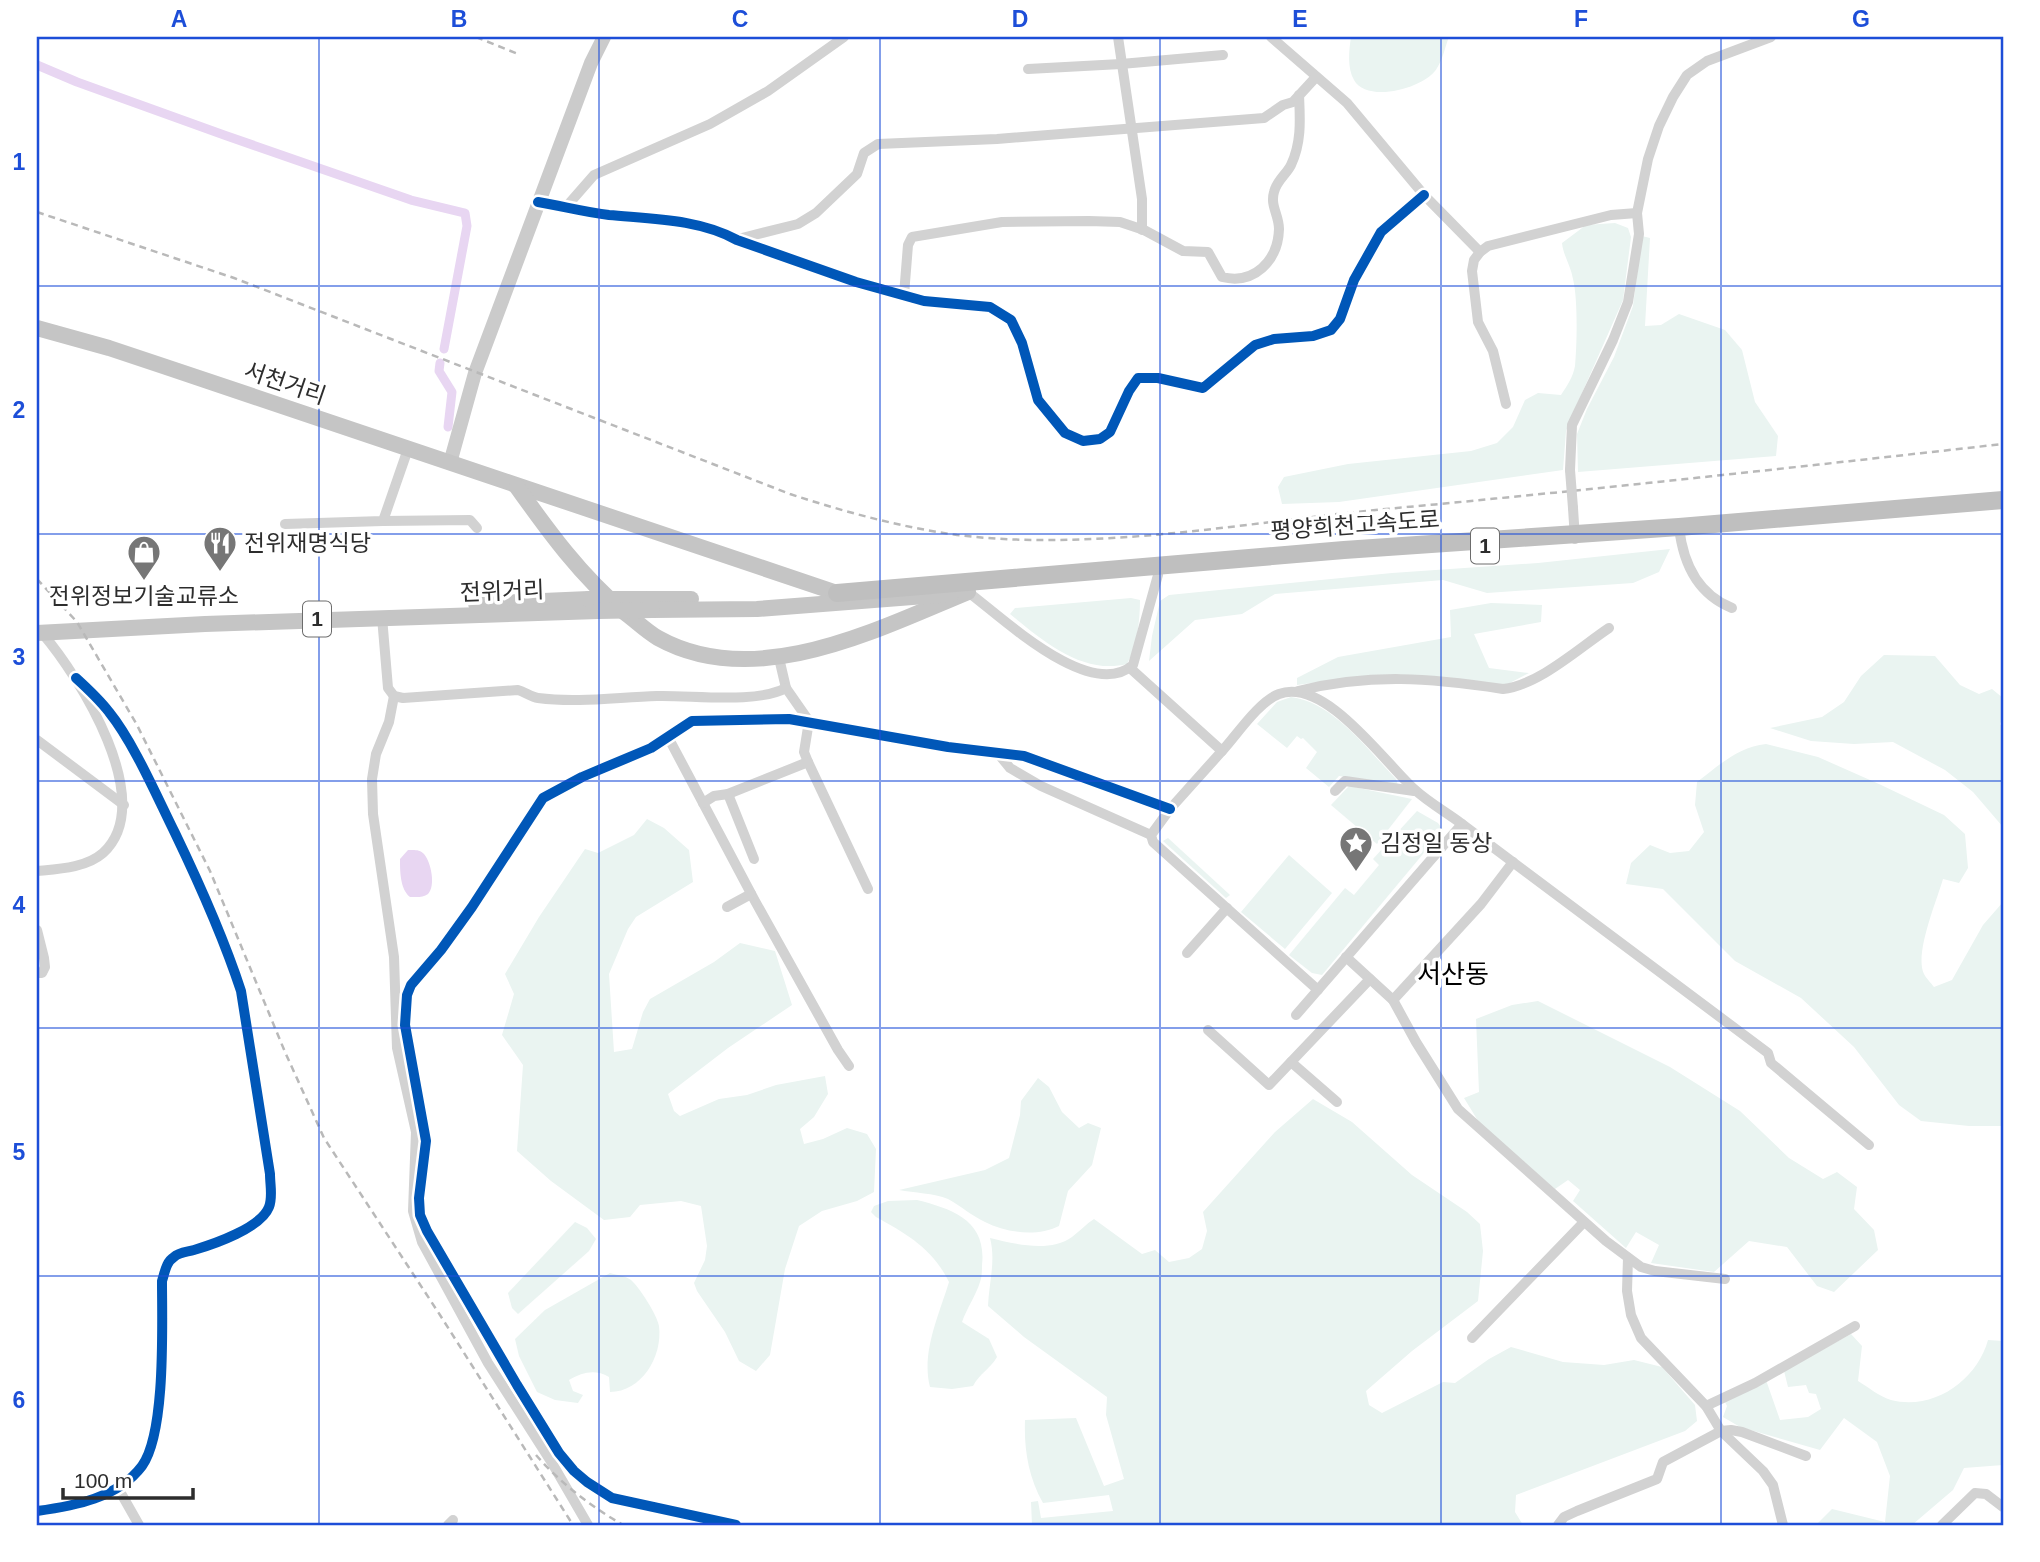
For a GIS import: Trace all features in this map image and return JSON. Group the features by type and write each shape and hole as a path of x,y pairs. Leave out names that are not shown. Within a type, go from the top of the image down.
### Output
{"highway":[{"name":"평양희천고속도로","path":"837,593 1330,551 1679,529 2003,503"},
{"name":"평양희천고속도로","path":"968,592 1575,536"}],"main road":[{"name":"서천거리","path":"37,328 109,348 837,593"},
{"path":"517,486 557,541 598,590 657,638 681,648 726,659 779,658 872,631 968,592"},
{"name":"전위거리","path":"38,630 593,605 771,608 968,592"},
{"name":"전위거리","path":"647,605 837,593"},
{"name":"전위거리","path":"38,630 383,617 593,605"}],"street":[{"path":"450,463 475,373 591,63 604,37"},
{"path":"566,207 594,175 710,124 768,91 844,37"},
{"path":"1118,37 1142,199 1142,230"},
{"path":"1271,37 1347,103 1424,195 1480,252"},
{"path":"1575,536 1570,470 1572,425 1628,302 1639,234 1637,214 1648,159 1659,126 1673,97 1688,75 1707,61 1771,37"},
{"path":"1028,69 1223,55"},
{"path":"737,240 798,224 816,213 857,174 864,153 878,144 997,139 1264,118 1283,105 1293,102 1316,76"},
{"path":"904,295 908,245 912,237 1002,222 1120,222 1183,251 1208,252 1222,277 1247,278 1263,270 1274,254 1279,228 1272,205 1275,190 1296,154 1300,133 1299,93"},
{"path":"538,202 605,214 680,222 722,231 737,240 856,282 924,301 990,307 1011,320 1022,343 1038,400 1065,433 1083,441 1100,439 1110,432 1138,378 1158,378 1202,388 1255,345 1274,339 1313,336 1331,330 1340,319 1354,280 1381,232 1424,195"},
{"path":"1506,404 1493,351 1478,322 1472,271 1480,252 1489,246 1611,215 1637,214"},
{"path":"383,521 408,449"},
{"path":"285,524 470,520 477,528"},
{"path":"1679,529 1687,564 1709,596 1731,608"},
{"path":"968,592 1031,641 1080,670 1114,674 1125,672 1133,665 1158,575"},
{"path":"383,617 388,688 394,696 403,698 518,690 534,697 566,700 657,696 736,697 777,693 786,688"},
{"path":"1151,835 1170,809 1264,704 1279,694 1328,685 1407,678 1514,688 1535,679 1609,628"},
{"path":"37,1511 73,1506 118,1488 141,1467 152,1448 160,1380 162,1281 166,1267 171,1258 178,1254 215,1243 257,1221 269,1206 270,1174 241,991 187,858 132,749 110,713 76,678 38,630"},
{"path":"779,658 786,688 809,720 804,752 868,889"},
{"path":"1130,668 1222,751"},
{"path":"37,871 73,866 92,860 104,852 119,825 124,805 120,784 96,711 76,678"},
{"path":"1294,692 1311,696 1347,721 1415,791 1768,1053 1771,1063 1870,1144"},
{"path":"394,696 376,754 372,779 373,814 394,957 397,1048 416,1132 413,1211 422,1242 488,1363 588,1525"},
{"path":"736,1525 612,1498 587,1482 559,1453 517,1385 420,1215 419,1198 426,1141 405,1025 407,995 411,985 472,907 543,798 582,777 651,748 692,722 809,720 948,747 1024,756 1170,809"},
{"path":"668,737 751,894 849,1066"},
{"path":"37,740 124,805"},
{"path":"996,751 1010,768 1041,786 1151,835"},
{"path":"703,803 715,796 728,794 808,762"},
{"path":"1335,790 1345,781 1415,791"},
{"path":"728,794 754,859"},
{"path":"1296,1015 1462,824"},
{"path":"1151,835 1153,842 1318,990"},
{"path":"1393,1000 1480,904 1513,862"},
{"path":"727,907 751,894"},
{"path":"1187,953 1227,908"},
{"path":"37,930 45,967 42,973 37,973"},
{"path":"1346,957 1393,1000 1458,1110 1584,1222 1641,1267 1725,1279"},
{"path":"1208,1030 1269,1085 1370,979"},
{"path":"395,984 411,985"},
{"path":"1291,1062 1338,1102"},
{"path":"1472,1338 1584,1222"},
{"path":"1628,1258 1627,1291 1631,1315 1641,1338 1706,1406 1721,1432 1763,1471 1773,1485 1783,1525"},
{"path":"1706,1406 1855,1326"},
{"path":"1558,1525 1564,1517 1657,1479 1663,1461 1721,1432 1742,1432 1806,1456"},
{"path":"118,1488 139,1525"},
{"path":"1942,1525 1975,1493 1986,1494 2003,1507"}],"shaded area":[{"path":"1351,37 1449,37 1439,64 1431,75 1409,87 1383,92 1361,87 1354,80 1349,65"},
{"path":"1615,223 1628,228 1631,237 1623,300 1566,431 1563,470 1339,502 1282,504 1278,487 1284,477 1348,464 1471,451 1497,443 1513,427 1525,400 1538,393 1561,395 1574,370 1577,334 1575,288 1562,243 1586,225"},
{"path":"1642,236 1650,238 1645,326 1661,325 1679,314 1725,330 1742,350 1755,402 1778,436 1776,456 1578,472 1577,434 1614,357 1633,306"},
{"path":"1670,549 1659,572 1633,583 1487,593 1443,580 1275,594 1242,614 1195,620 1149,661 1160,601 1169,595"},
{"path":"1131,598 1140,600 1136,641 1127,664 1110,666 1079,660 1049,644 1010,614 1015,608"},
{"path":"1491,603 1542,605 1541,622 1474,634 1489,668 1529,673 1506,685 1416,675 1364,676 1297,685 1297,678 1338,657 1451,637 1450,610"},
{"path":"1884,655 1935,656 1960,685 1979,694 1992,689 2003,698 2003,717 2000,724 2003,728 2003,827 1973,792 1945,770 1893,742 1854,744 1811,741 1770,728 1822,717 1844,702 1861,676"},
{"path":"1291,697 1306,701 1335,717 1374,755 1396,779 1398,785 1339,776 1329,787 1306,768 1317,752 1303,738 1297,736 1287,748 1257,724 1277,702"},
{"path":"1766,744 1818,757 1879,784 1944,815 1965,834 1968,868 1959,883 1943,879 1924,941 1922,965 1924,974 1934,987 1952,980 1983,925 2003,902 2003,1126 1921,1121 1899,1105 1854,1047 1801,998 1735,961 1663,889 1626,884 1631,863 1650,845 1670,853 1689,851 1704,832 1695,805 1697,782 1737,753"},
{"path":"1349,786 1412,799 1377,844 1331,805"},
{"path":"1417,811 1438,823 1443,830 1322,975 1312,973 1289,955 1345,888 1354,895 1379,865 1373,859"},
{"path":"647,819 664,828 689,850 693,882 636,917 628,929 609,974 614,1052 632,1049 643,1012 650,999 714,962 740,943 775,951 792,1005 728,1048 668,1094 674,1111 680,1116 719,1099 825,1076 828,1094 814,1117 800,1129 804,1144 847,1128 867,1134 876,1149 874,1192 857,1201 822,1211 799,1226 785,1269 770,1355 756,1371 739,1361 725,1332 694,1283 705,1260 707,1246 701,1206 681,1201 640,1205 630,1217 604,1220 551,1181 517,1151 523,1065 502,1035 514,994 505,974 585,849 598,853 634,835"},
{"path":"1168,838 1230,895 1226,898 1163,841"},
{"path":"408,850 421,851 429,862 432,886 424,896 410,897 402,885 400,859"},
{"path":"1289,855 1332,893 1285,949 1241,912"},
{"path":"1538,1001 1670,1067 1740,1111 1789,1158 1823,1179 1837,1172 1857,1187 1854,1209 1874,1230 1878,1250 1834,1292 1817,1286 1787,1247 1749,1241 1714,1272 1651,1263 1659,1245 1636,1232 1626,1248 1573,1201 1580,1190 1568,1180 1555,1189 1480,1124 1464,1098 1479,1092 1476,1019 1512,1005"},
{"path":"1038,1078 1049,1087 1062,1112 1079,1128 1088,1123 1101,1128 1092,1165 1068,1191 1059,1226 1041,1232 1003,1229 985,1222 948,1199 899,1190 985,1170 1009,1158 1021,1101"},
{"path":"1313,1099 1352,1122 1412,1175 1467,1212 1480,1224 1483,1251 1478,1301 1412,1351 1366,1391 1369,1405 1382,1413 1443,1382 1455,1383 1511,1347 1563,1362 1604,1365 1634,1360 1662,1367 1695,1405 1697,1421 1685,1431 1516,1495 1515,1512 1523,1525 1032,1525 1031,1502 1038,1501 1041,1518 1113,1511 1109,1495 1043,1503 1028,1462 1025,1420 1076,1418 1104,1486 1124,1479 1106,1415 1107,1397 1024,1337 988,1306 992,1263 990,1238 1032,1246 1053,1245 1072,1237 1094,1219 1142,1254 1155,1250 1169,1262 1189,1258 1202,1249 1207,1231 1203,1212 1275,1132"},
{"path":"917,1200 943,1208 965,1219 979,1238 982,1250 981,1278 962,1322 989,1339 997,1357 973,1386 952,1389 930,1387 929,1348 949,1282 927,1251 871,1212 874,1206 888,1201"},
{"path":"575,1222 587,1228 596,1239 589,1251 518,1314 512,1308 508,1293"},
{"path":"610,1273 631,1280 658,1321 657,1349 648,1371 631,1386 610,1392 609,1377 589,1372 574,1377 569,1380 573,1391 583,1395 578,1403 555,1400 537,1392 519,1356 515,1339 545,1310"},
{"path":"1851,1334 1862,1346 1858,1381 1887,1399 1907,1402 1923,1401 1952,1389 1974,1368 1988,1340 2003,1341 2003,1465 1964,1468 1953,1490 1912,1525 1816,1525 1832,1509 1885,1522 1890,1476 1877,1442 1844,1418 1820,1450 1740,1427 1723,1417 1727,1406 1725,1402 1766,1380 1780,1420 1808,1417 1821,1409 1816,1394 1809,1393 1806,1385 1788,1387 1784,1371"}],"waterway":[{"path":"37,65 77,82 411,200 465,213 467,226 444,349"},
{"path":"440,363 439,371 452,392 448,427"}],"railway":[{"path":"476,37 518,54"},
{"path":"37,212 234,278 790,494 873,518 957,535 1010,539 1118,538 2003,444"},
{"path":"37,579 77,622 137,725 210,871 324,1138 573,1525"},
{"path":"536,1455 577,1494 623,1525"}],"cycle path":[{"path":"538,202 600,214 691,224 856,282 924,301 990,307 1011,320 1022,343 1038,400 1065,433 1083,441 1100,439 1110,432 1138,378 1158,378 1203,388 1255,345 1274,339 1313,336 1331,330 1340,319 1354,280 1381,232 1424,195"},
{"path":"37,1511 94,1499 121,1486 142,1466 150,1450 159,1404 162,1281 167,1264 178,1254 213,1244 257,1222 269,1207 271,1195 241,991 227,950 136,754 109,712 76,678"},
{"path":"736,1525 612,1498 574,1471 559,1453 517,1385 420,1215 419,1198 426,1141 405,1025 407,995 411,985 472,907 543,798 582,777 651,748 692,721 789,719 948,747 1024,756 1170,809"}],"place":[{"name":"전위재명식당","path":"220,573"},
{"name":"전위정보기술교류소","path":"144,582"},
{"name":"김정일 동상","path":"1356,873"}],"district":[{"name":"서산동","path":"1453,974"}]}
